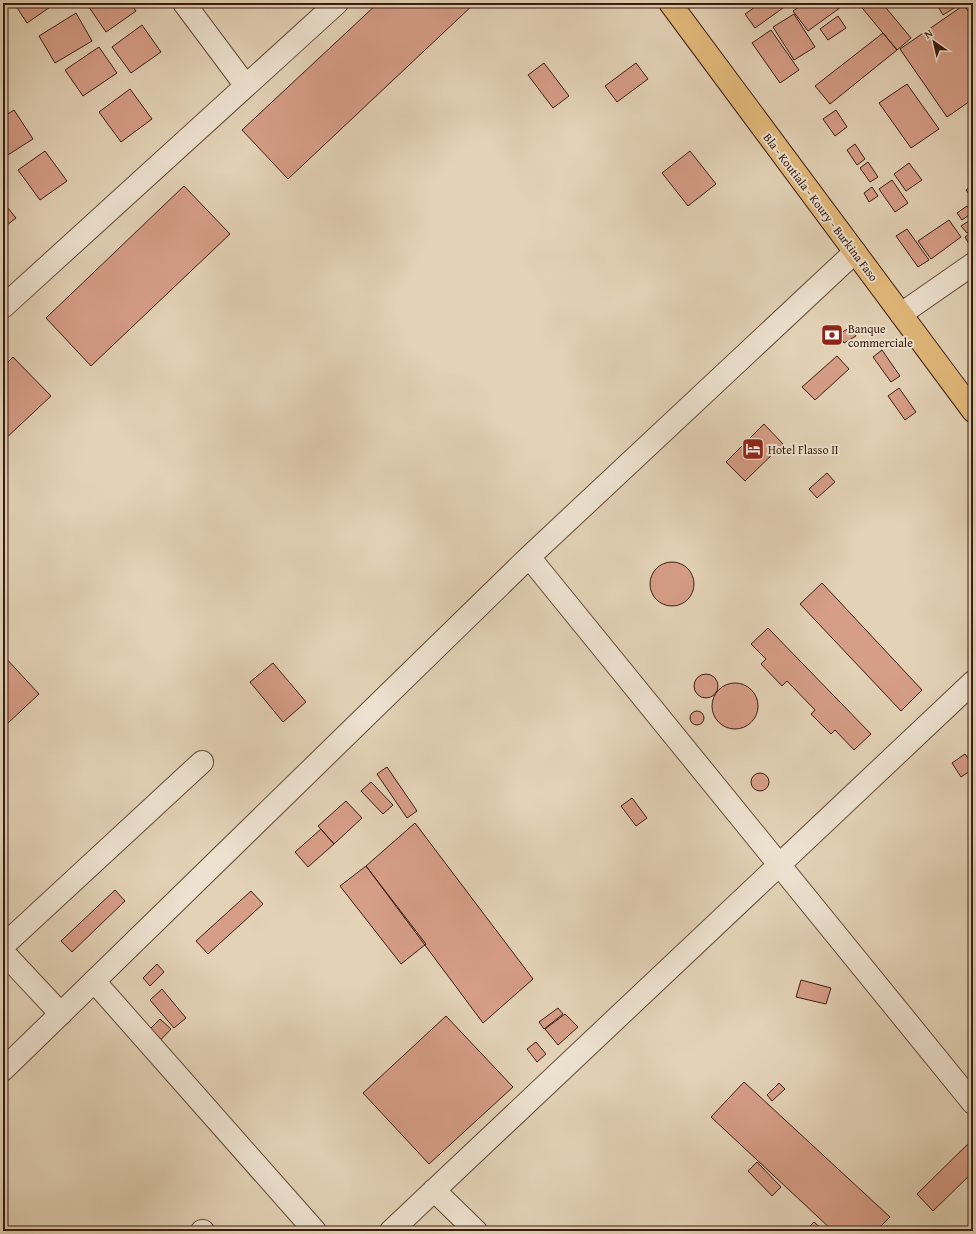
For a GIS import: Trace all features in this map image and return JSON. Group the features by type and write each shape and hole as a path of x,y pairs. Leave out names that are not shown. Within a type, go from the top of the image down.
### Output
{"main road":[{"name":"Bla - Koutiala - Koury - Burkina Faso","path":"670,3 973,411"}],"street":[{"path":"184,3 246,86"},
{"path":"3,307 337,3"},
{"path":"3,1070 529,557 855,252"},
{"path":"901,314 973,264"},
{"path":"529,557 973,1103"},
{"path":"391,1231 973,682"},
{"path":"3,946 202,762"},
{"path":"3,952 61,1014"},
{"path":"94,981 315,1231"},
{"path":"434,1190 476,1231"}],"building":[{"path":"14,3 56,3 27,23"},
{"path":"86,3 130,3 136,11 106,32"},
{"path":"378,3 475,3 288,179 242,130"},
{"path":"761,3 790,3 755,28 745,14"},
{"path":"805,3 838,3 841,7 808,31 793,11"},
{"path":"858,3 882,3 911,38 897,50"},
{"path":"936,3 962,3 943,15"},
{"path":"964,5 973,18 973,99 947,117 900,49"},
{"path":"76,13 92,41 55,63 39,36"},
{"path":"794,14 815,47 794,60 773,27"},
{"path":"838,16 846,28 828,40 820,29"},
{"path":"142,25 161,52 131,73 112,47"},
{"path":"771,30 799,70 780,83 752,43"},
{"path":"883,33 897,50 830,104 815,86"},
{"path":"99,47 117,73 83,96 65,70"},
{"path":"544,63 569,96 553,108 528,75"},
{"path":"636,63 648,79 617,102 605,86"},
{"path":"907,84 939,129 911,148 879,103"},
{"path":"130,89 152,119 121,142 99,112"},
{"path":"14,110 33,139 3,158 3,117"},
{"path":"836,110 847,127 835,136 823,119"},
{"path":"855,144 865,159 857,165 847,150"},
{"path":"45,151 67,181 40,200 18,170"},
{"path":"690,151 716,184 688,206 662,173"},
{"path":"868,162 878,177 870,182 860,168"},
{"path":"909,163 922,180 906,191 894,174"},
{"path":"892,180 908,203 895,212 879,189"},
{"path":"973,185 973,200 966,190"},
{"path":"184,186 230,234 91,366 46,318"},
{"path":"872,187 878,196 869,202 864,193"},
{"path":"3,202 16,218 3,228"},
{"path":"967,206 972,213 962,220 957,213"},
{"path":"973,218 973,228 967,233 961,226"},
{"path":"949,220 961,237 931,259 918,241"},
{"path":"907,229 929,260 918,267 896,236"},
{"path":"973,231 973,241 969,244 965,237"},
{"path":"851,327 856,336 844,343 839,334"},
{"path":"882,350 900,376 891,382 873,357"},
{"path":"837,356 849,369 815,400 802,387"},
{"path":"13,357 51,396 3,441 3,367"},
{"path":"899,388 916,412 905,420 888,396"},
{"path":"764,424 783,444 745,481 726,462"},
{"path":"827,473 835,482 817,498 809,489"},
{"path":"672,562 684,566 690,572 694,584 690,596 684,602 672,606 660,602 654,596 650,584 654,572 660,566"},
{"path":"822,583 922,690 901,711 800,604"},
{"path":"768,628 871,734 854,750 835,730 831,734 811,714 815,710 787,681 782,686 761,664 766,659 751,644"},
{"path":"3,655 39,694 7,724 3,720"},
{"path":"273,663 306,702 283,722 250,682"},
{"path":"706,674 714,678 718,686 714,694 706,698 698,694 694,686 698,678"},
{"path":"730,683 740,683 748,687 754,693 758,701 758,711 754,719 748,725 740,729 730,729 722,725 716,719 712,711 712,701 716,693 722,687"},
{"path":"694,711 700,711 704,715 704,721 700,725 694,725 690,721 690,715"},
{"path":"965,754 973,765 973,769 961,777 952,763"},
{"path":"387,767 417,811 407,818 377,774"},
{"path":"760,773 766,776 769,782 766,788 760,791 754,788 751,782 754,776"},
{"path":"371,782 393,805 383,814 361,791"},
{"path":"632,798 647,818 636,826 621,806"},
{"path":"346,801 362,818 334,844 318,826"},
{"path":"415,823 533,979 483,1023 366,866"},
{"path":"321,829 334,844 308,867 295,852"},
{"path":"366,866 426,944 401,964 340,886"},
{"path":"115,890 125,901 72,952 61,941"},
{"path":"251,891 263,904 208,954 196,941"},
{"path":"157,964 164,972 150,986 143,978"},
{"path":"801,980 831,988 826,1004 796,997"},
{"path":"162,989 186,1018 174,1028 150,1000"},
{"path":"558,1008 563,1014 544,1029 539,1022"},
{"path":"565,1014 578,1027 558,1045 545,1029"},
{"path":"446,1016 513,1087 429,1164 363,1093"},
{"path":"160,1019 171,1029 154,1047 143,1036"},
{"path":"536,1042 546,1054 537,1062 527,1049"},
{"path":"744,1082 890,1217 876,1231 833,1231 711,1117"},
{"path":"779,1083 785,1089 772,1101 767,1095"},
{"path":"973,1139 973,1172 933,1211 917,1194"},
{"path":"757,1162 781,1187 772,1196 748,1171"},
{"path":"814,1222 824,1231 805,1231"}],"place":[{"name":"Banque commerciale","path":"832,335"},
{"name":"Hotel Flasso II","path":"753,449"}]}
